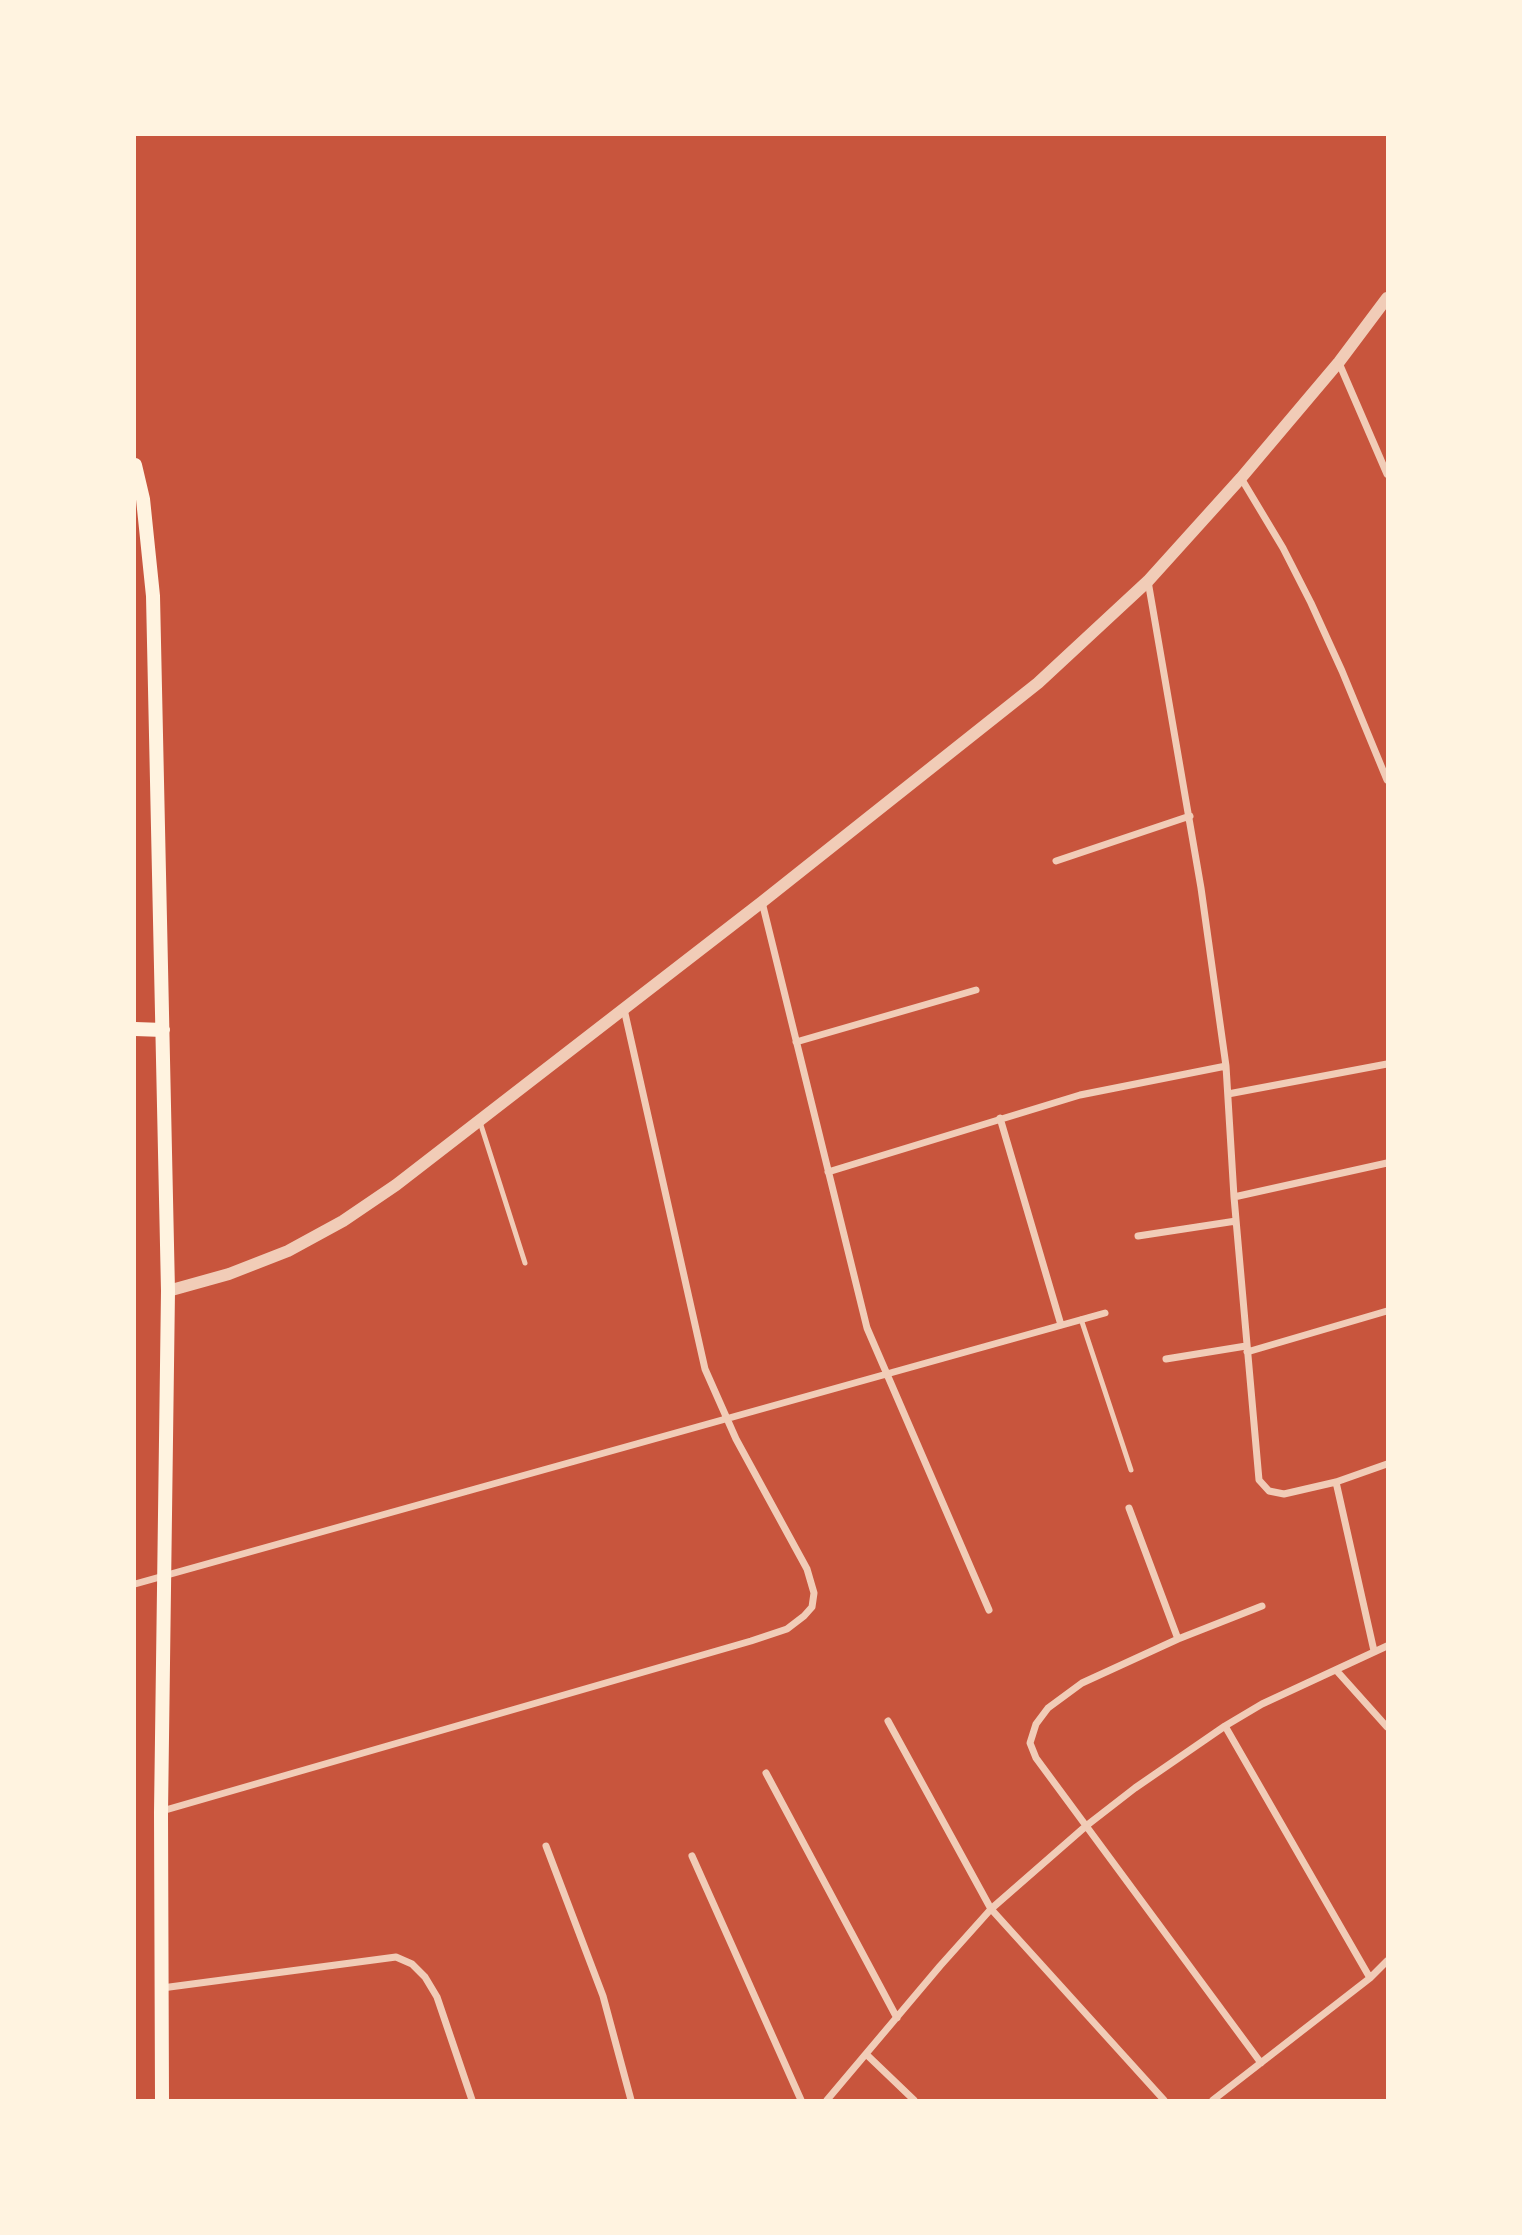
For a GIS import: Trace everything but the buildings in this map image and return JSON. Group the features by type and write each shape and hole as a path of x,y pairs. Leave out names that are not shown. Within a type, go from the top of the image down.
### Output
{"main road":[{"path":"135,465 145,512 153,596 168,1291 161,1812 162,2100"},
{"path":"135,1029 163,1030"}],"street":[{"path":"168,1291 229,1274 288,1251 332,1227 396,1185 762,902 1038,683 1149,581 1339,362 1387,298"},
{"path":"1339,362 1387,474"},
{"path":"1241,478 1283,548 1311,603 1387,780"},
{"path":"1149,581 1190,816 1226,1066 1246,1349 1259,1480 1263,1487 1276,1494 1284,1494 1336,1482 1387,1464"},
{"path":"1056,861 1190,816"},
{"path":"762,902 860,1303 885,1374 989,1610"},
{"path":"796,1042 976,990"},
{"path":"161,1812 763,1637 786,1629 812,1607 814,1593 807,1569 726,1419 705,1369 624,1008"},
{"path":"1228,1094 1387,1064"},
{"path":"828,1172 1080,1095 1226,1066"},
{"path":"1000,1118 1060,1325"},
{"path":"1234,1197 1387,1163"},
{"path":"1138,1236 1236,1221"},
{"path":"1166,1359 1246,1349 1387,1311"},
{"path":"135,1584 1105,1313"},
{"path":"1336,1482 1374,1651"},
{"path":"1129,1508 1178,1639"},
{"path":"1261,2063 1036,1758 1030,1743 1036,1724 1048,1708 1083,1683 1178,1639 1262,1606"},
{"path":"827,2100 991,1909 1086,1826 1135,1787 1224,1726 1262,1704 1387,1646"},
{"path":"1336,1670 1387,1727"},
{"path":"888,1721 991,1909 1164,2100"},
{"path":"1224,1726 1370,1978"},
{"path":"766,1773 897,2018"},
{"path":"546,1846 603,1996 631,2100"},
{"path":"692,1856 801,2100"},
{"path":"162,1988 396,1957 412,1964 425,1977 437,1997 472,2100"},
{"path":"1213,2100 1370,1978 1387,1961"},
{"path":"866,2054 914,2100"}],"lane":[{"path":"479,1120 525,1263"},
{"path":"1081,1319 1131,1470"}]}
